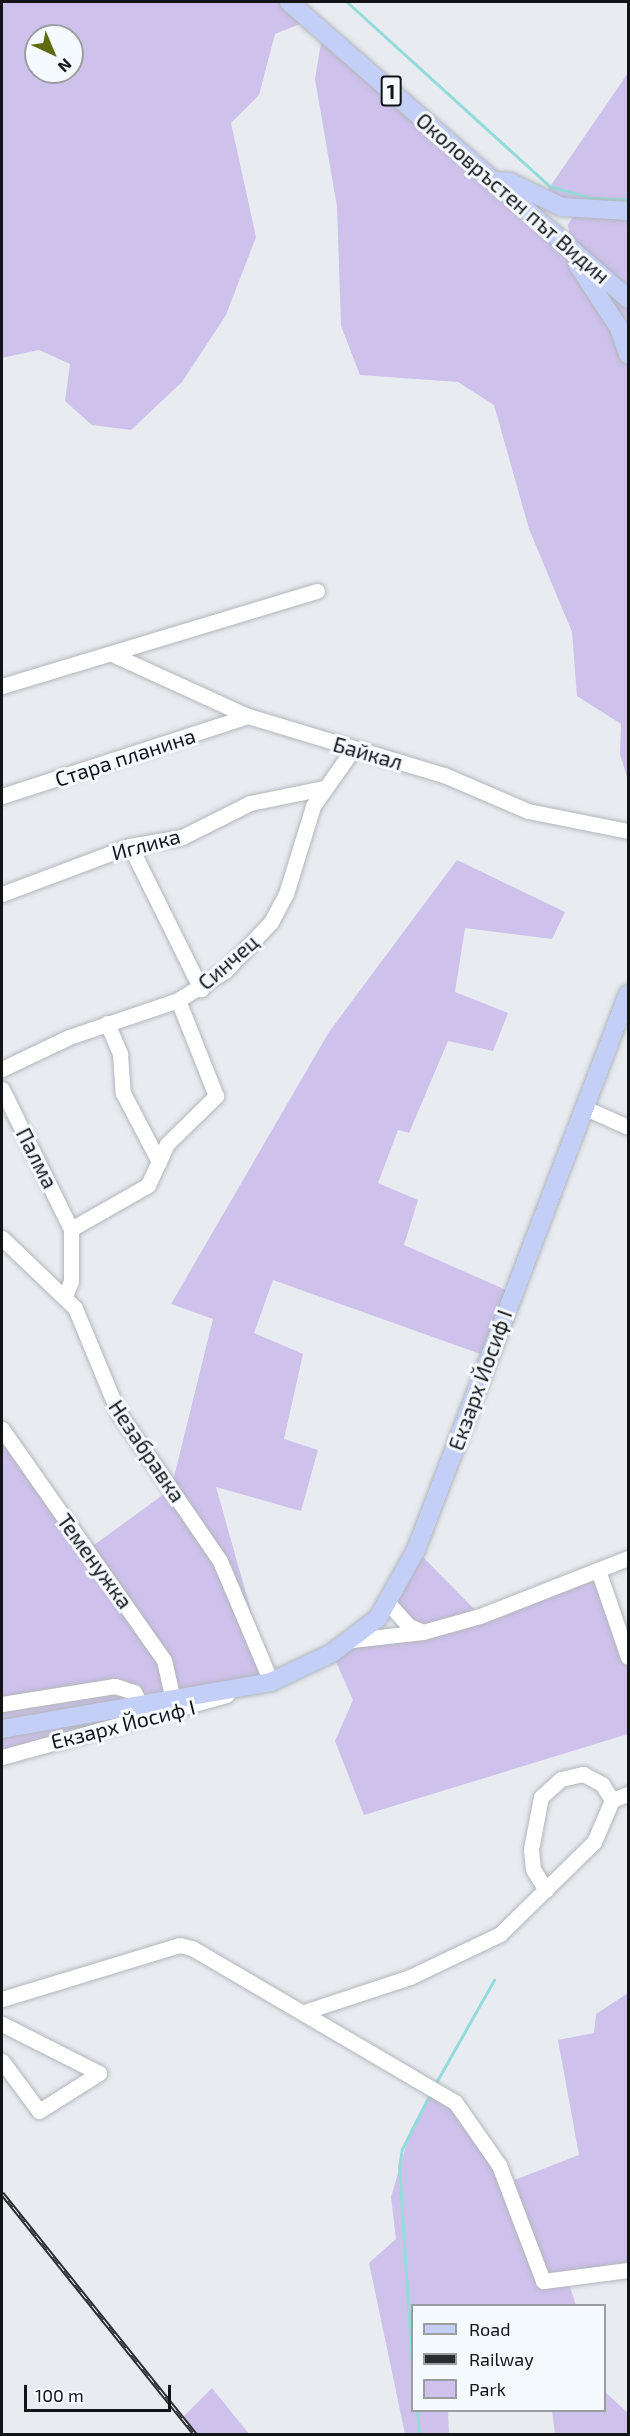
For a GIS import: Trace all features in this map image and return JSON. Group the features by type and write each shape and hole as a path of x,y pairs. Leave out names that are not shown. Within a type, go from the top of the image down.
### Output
{"main road":[{"name":"Околовръстен път Видин","path":"289,2 628,299"},
{"path":"493,181 510,182 562,207 628,211"},
{"path":"521,206 588,277 628,354"},
{"name":"Екзарх Йосиф I","path":"9,1728 244,1689 270,1682 352,1640 389,1604 424,1531 628,994"}],"street":[{"path":"2,686 114,655 317,591"},
{"name":"Байкал","path":"114,655 248,716 444,775 528,811 628,831"},
{"name":"Стара планина","path":"2,796 248,716"},
{"name":"Синчец","path":"2,1069 107,1023 178,1000 201,989 249,950 271,922 286,894 302,832 324,788 353,749"},
{"name":"Иглика","path":"2,894 130,846 182,837 250,804 324,788"},
{"path":"130,846 201,989"},
{"path":"65,1296 71,1281 71,1228 148,1185 167,1144 216,1096 178,1000"},
{"path":"107,1023 120,1054 123,1094 159,1162"},
{"name":"Палма","path":"2,1089 71,1228"},
{"path":"585,1108 628,1127"},
{"name":"Незабравка","path":"2,1238 65,1296 82,1320 118,1412 220,1561 270,1682"},
{"name":"Теменужка","path":"2,1429 164,1660 169,1701"},
{"path":"352,1640 423,1632 628,1558"},
{"path":"598,1570 628,1657"},
{"path":"389,1604 409,1626 423,1632"},
{"path":"2,1704 116,1686 134,1692 141,1705"},
{"name":"Екзарх Йосиф I","path":"2,1757 26,1748 244,1689"},
{"path":"9,1728 26,1748"},
{"path":"304,2012 464,1954 500,1934 546,1890 605,1828 612,1800 602,1784 582,1774 561,1779 541,1797 531,1849 533,1869 546,1890"},
{"path":"612,1800 628,1794"},
{"path":"2,2000 180,1945 304,2012 443,2094 465,2112 499,2165 543,2281 628,2270"},
{"path":"2,2024 99,2073 39,2111 2,2061"}],"green space":[{"path":"2,2 289,2 310,20 275,34 259,95 231,123 256,237 226,315 182,382 131,430 92,425 65,401 70,364 39,350 2,358"},
{"path":"323,31 570,238 568,225 577,210 547,191 628,73 628,781 620,754 621,724 577,696 572,632 529,529 494,405 458,382 360,375 341,326 337,207 315,79"},
{"path":"457,860 565,912 552,939 465,928 455,992 508,1013 493,1051 448,1041 409,1133 398,1130 378,1183 418,1200 404,1245 513,1293 489,1357 273,1280 254,1333 303,1354 284,1439 318,1450 301,1511 216,1487 271,1682 2,1757 2,1437 83,1553 171,1489 213,1319 171,1304 329,1032"},
{"path":"416,1550 480,1615 598,1570 628,1657 628,1734 364,1815 335,1741 353,1700 332,1653 352,1640 421,1632 389,1604"},
{"path":"628,1993 628,2270 568,2281 576,2304 411,2304 411,2412 448,2412 449,2434 405,2434 369,2263 396,2239 391,2197 411,2129 433,2088 443,2094 507,2183 579,2155 558,2040 594,2033 596,2014"},
{"path":"212,2388 249,2434 195,2434 182,2418"},
{"path":"606,2393 628,2413 628,2434 555,2434 552,2412 606,2412"}],"waterway":[{"path":"347,2 549,186 591,198 628,199"},
{"path":"434,2086 494,1980"},
{"path":"411,2349 399,2167 402,2149 430,2094"},
{"path":"417,2412 419,2434"}],"railway":[{"path":"2,2193 195,2434"}]}
